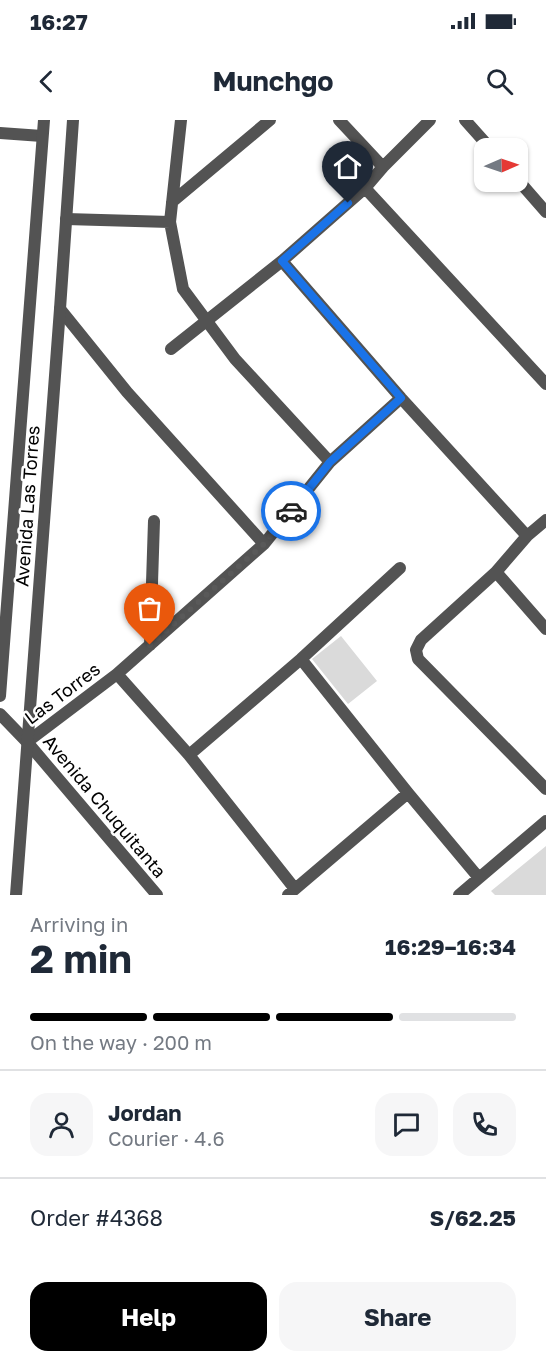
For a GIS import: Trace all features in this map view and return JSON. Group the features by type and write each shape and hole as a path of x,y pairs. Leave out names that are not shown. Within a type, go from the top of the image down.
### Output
{"street":[{"name":"Avenida Las Torres","path":"0,696 44,120"},
{"name":"Avenida Las Torres","path":"16,895 73,120"},
{"path":"181,120 170,222 183,289 236,359 330,462"},
{"path":"172,202 270,120"},
{"path":"339,120 383,167"},
{"path":"171,349 282,261 365,188 430,120"},
{"path":"465,120 481,138"},
{"path":"0,133 42,136"},
{"path":"365,188 546,384"},
{"path":"528,191 546,212"},
{"path":"66,219 170,222"},
{"path":"282,261 401,398 527,536"},
{"path":"60,309 127,392 264,544"},
{"name":"Las Torres","path":"27,742 117,674 264,544 330,462 401,398"},
{"path":"546,520 527,536 496,572 421,640 416,650 418,659 546,789"},
{"path":"150,645 154,521"},
{"path":"189,755 301,659 400,568"},
{"path":"496,572 546,628"},
{"path":"301,659 479,878"},
{"path":"117,674 189,755 292,892 408,793"},
{"name":"Avenida Chuquitanta","path":"0,714 27,742 158,895"},
{"path":"459,895 546,821"}],"shaded area":[{"path":"341,636 377,681 348,704 312,659"},
{"path":"546,846 546,895 495,895 491,891"}],"way so far":[{"path":"150,645 264,544 291,511"}],"route":[{"path":"291,511 330,462 401,398 282,261 348,203"}]}
